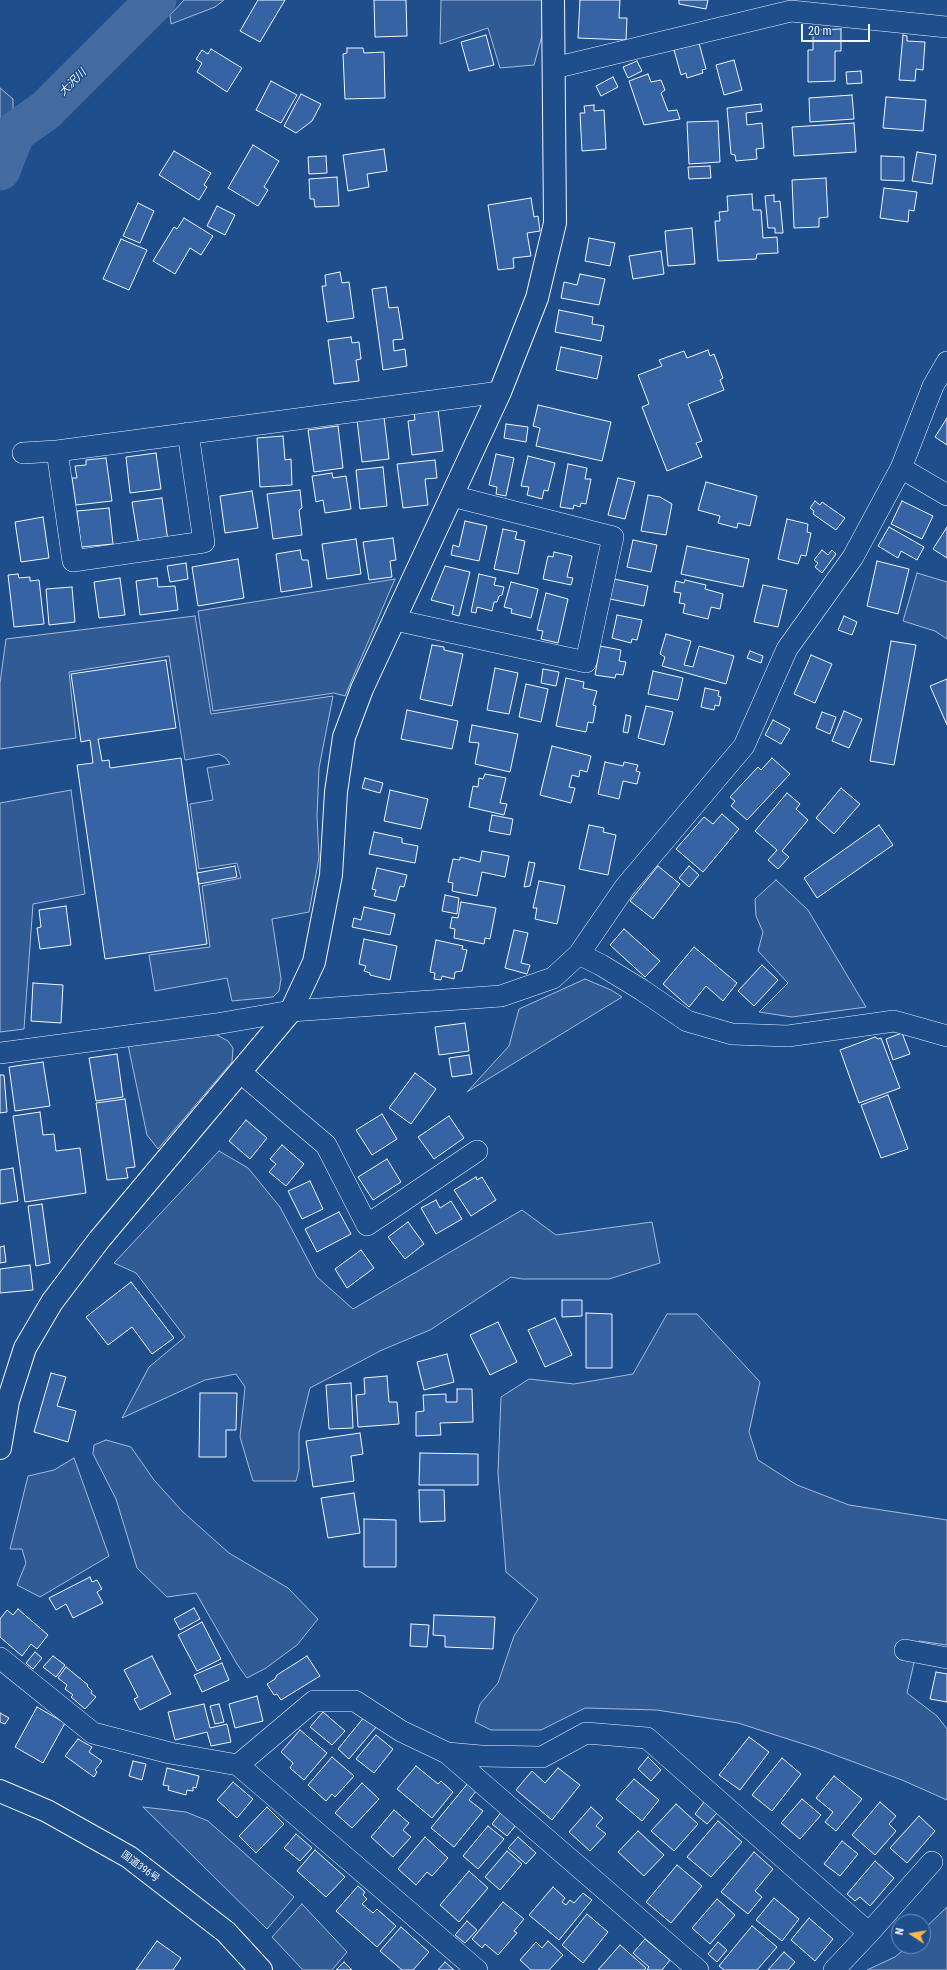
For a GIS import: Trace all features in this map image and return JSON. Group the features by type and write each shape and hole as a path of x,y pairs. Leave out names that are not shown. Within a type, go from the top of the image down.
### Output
{"main road":[{"path":"0,1448 8,1401 25,1348 52,1302 99,1240 291,1011 314,962 331,876 336,792 344,737 362,689 500,392 537,298 555,223 553,0"},
{"name":"国道396号","path":"0,1790 47,1811 129,1857 226,1932 261,1970"}],"street":[{"path":"554,68 792,6 947,27"},
{"path":"0,1053 216,1024 291,1011 501,996 553,978 579,954 625,887 744,746 787,649 853,557 901,468 933,386 947,362"},
{"path":"23,453 57,451 500,392"},
{"path":"57,451 73,561 204,542 188,433"},
{"path":"901,468 947,495"},
{"path":"395,620 586,662 613,537 452,496"},
{"path":"579,954 601,964 637,986 687,1021 732,1034 788,1036 894,1021 947,1036"},
{"path":"240,1072 326,1145 367,1225 477,1152"},
{"path":"905,1650 947,1658"},
{"path":"0,1658 93,1733 170,1753 238,1765 476,1970"},
{"path":"238,1765 314,1701 355,1701 401,1731 447,1753 698,1970"},
{"path":"447,1753 482,1756 542,1756 586,1733 647,1738 869,1933"},
{"path":"834,1970 932,1862"}],"shaded area":[{"path":"184,0 224,0 215,7 171,24 170,15"},
{"path":"441,0 542,0 543,32 534,65 500,68 488,28 440,44"},
{"path":"0,88 13,99 13,113 0,139"},
{"path":"917,573 947,582 947,639 935,631 903,621"},
{"path":"395,579 345,696 334,693 213,711 198,611"},
{"path":"195,616 211,714 333,696 319,768 317,816 319,858 309,912 272,919 281,979 279,991 273,997 232,1001 227,978 155,991 149,955 210,947 202,886 241,878 237,863 199,869 190,804 213,800 207,768 230,764 226,758 219,754 185,760 169,656 69,672 76,738 0,749 0,683 6,639"},
{"path":"71,790 85,894 33,904 24,1029 0,1032 0,803"},
{"path":"776,880 808,910 866,1007 792,1017 759,1012 788,983 758,951 763,932 756,916 755,899"},
{"path":"585,979 611,990 622,997 467,1092 509,1046 519,1009"},
{"path":"201,1033 217,1035 228,1041 233,1048 232,1062 158,1149 147,1135 128,1045"},
{"path":"219,1151 248,1168 280,1207 317,1277 353,1309 522,1210 556,1235 652,1222 660,1263 609,1279 522,1279 511,1277 430,1330 382,1350 310,1388 299,1433 299,1469 296,1481 253,1481 240,1437 245,1387 236,1374 205,1380 122,1418 149,1367 185,1337 136,1273 114,1263"},
{"path":"667,1314 697,1314 760,1382 749,1432 758,1460 797,1485 849,1505 947,1520 947,1645 919,1641 907,1693 937,1716 947,1729 947,1800 902,1780 816,1748 738,1723 657,1710 585,1708 541,1730 491,1730 475,1722 480,1704 498,1683 514,1636 538,1599 506,1572 498,1473 501,1397 529,1379 574,1384 633,1374"},
{"path":"106,1440 131,1447 154,1480 183,1512 229,1553 288,1588 318,1619 297,1645 266,1668 247,1678 237,1664 196,1593 167,1597 137,1568 116,1499 93,1454 94,1445"},
{"path":"74,1458 109,1556 40,1597 17,1585 26,1563 22,1549 10,1549 28,1476 54,1470"},
{"path":"143,1807 186,1812 208,1821 294,1897 267,1929"},
{"path":"302,1904 347,1952 332,1970 303,1970 272,1937"},
{"path":"947,1907 947,1970 867,1970 899,1954 931,1954 931,1922"}],"building":[{"path":"258,0 285,0 260,42 240,31"},
{"path":"374,0 406,0 407,36 375,37"},
{"path":"580,0 620,0 619,18 627,18 626,40 578,38"},
{"path":"679,0 708,0 706,9 679,4"},
{"path":"841,29 841,51 835,51 835,81 808,82 808,50 813,50 813,30"},
{"path":"486,35 494,65 469,71 461,42"},
{"path":"903,35 907,36 907,41 925,42 923,70 916,69 915,81 899,80"},
{"path":"699,43 706,69 702,70 703,73 687,78 686,73 681,75 674,50"},
{"path":"347,48 363,48 364,53 384,52 385,98 345,99 343,54 347,53"},
{"path":"211,49 242,68 227,92 197,72 202,63 196,59 202,50 208,54"},
{"path":"734,60 742,90 724,95 716,65"},
{"path":"637,61 642,71 628,78 623,67"},
{"path":"861,71 862,83 847,84 846,72"},
{"path":"648,74 651,82 661,80 665,90 661,93 668,111 677,110 680,119 644,125 629,81"},
{"path":"613,77 618,87 601,96 596,86"},
{"path":"271,81 297,95 281,123 256,110"},
{"path":"301,94 321,104 312,121 296,133 284,126"},
{"path":"852,95 854,119 810,122 809,98"},
{"path":"886,97 926,100 923,131 883,128"},
{"path":"761,104 762,111 746,113 747,125 762,123 764,148 756,149 757,159 736,161 735,155 731,154 727,108"},
{"path":"594,105 594,111 604,110 606,149 582,151 580,113 585,113 584,106"},
{"path":"718,121 720,162 689,164 687,122"},
{"path":"854,123 856,152 794,156 792,127"},
{"path":"253,145 279,161 264,187 268,190 258,206 228,188"},
{"path":"384,149 387,171 367,174 369,187 348,191 343,155"},
{"path":"174,151 211,173 204,185 207,187 199,200 159,175"},
{"path":"917,152 936,155 932,184 912,181"},
{"path":"326,156 327,173 309,174 308,157"},
{"path":"881,156 904,157 904,181 881,180"},
{"path":"710,166 711,178 689,179 688,167"},
{"path":"337,177 339,206 315,207 314,199 310,199 309,179"},
{"path":"826,178 828,217 819,218 819,227 794,228 792,180"},
{"path":"884,188 917,192 914,211 909,210 908,222 880,218"},
{"path":"752,194 753,210 761,210 763,238 777,237 778,253 757,254 756,259 718,261 715,221 720,221 719,212 728,211 727,196"},
{"path":"774,195 774,202 780,201 783,233 775,233 775,228 768,228 765,196"},
{"path":"531,198 534,217 538,216 540,231 527,233 531,256 513,258 514,268 498,270 488,205"},
{"path":"138,203 154,211 140,243 123,236"},
{"path":"217,206 235,215 225,235 207,226"},
{"path":"184,218 213,236 201,255 190,248 175,274 153,261 174,227 177,229"},
{"path":"692,228 695,264 668,266 665,231"},
{"path":"589,238 615,243 610,266 585,261"},
{"path":"121,239 147,250 129,290 103,279"},
{"path":"661,251 664,274 633,279 629,256"},
{"path":"340,272 342,283 349,282 354,318 327,322 322,286 326,286 325,275"},
{"path":"580,274 605,279 599,305 561,298 564,282 577,285"},
{"path":"386,287 389,308 398,307 403,339 393,340 394,351 405,349 407,366 383,370 372,289"},
{"path":"559,310 593,317 592,324 604,326 601,341 555,332"},
{"path":"351,337 352,343 359,342 361,359 356,360 359,381 334,384 328,340"},
{"path":"561,347 602,356 597,379 556,370"},
{"path":"708,350 710,356 714,354 723,378 720,380 724,390 688,404 702,441 696,443 702,457 667,471 642,407 649,404 638,375 662,366 659,360 684,351 687,358"},
{"path":"538,405 611,422 602,461 536,446 540,428 533,426"},
{"path":"438,410 443,451 412,455 408,421 415,420 414,413"},
{"path":"384,417 389,459 362,462 357,420"},
{"path":"947,418 947,445 935,437"},
{"path":"506,424 528,427 526,442 504,438"},
{"path":"338,426 343,468 314,472 308,430"},
{"path":"283,436 285,460 291,459 292,485 260,487 257,438"},
{"path":"156,453 161,489 130,493 126,457"},
{"path":"496,454 514,458 506,496 496,494 497,487 489,485"},
{"path":"528,456 555,463 548,491 544,490 542,499 527,495 529,487 521,486"},
{"path":"106,458 112,501 76,505 72,478 77,478 75,466 86,465 86,460"},
{"path":"435,460 437,478 425,479 428,505 403,508 397,464"},
{"path":"568,464 587,468 585,479 591,479 586,504 581,503 580,507 574,505 573,509 560,507"},
{"path":"383,467 387,506 360,509 356,470"},
{"path":"332,473 333,478 346,476 351,509 325,513 323,500 316,502 312,476"},
{"path":"618,478 635,482 625,519 608,515"},
{"path":"706,482 757,496 750,526 738,523 737,528 718,523 720,516 698,510"},
{"path":"300,490 302,508 299,510 302,535 273,539 267,494"},
{"path":"252,491 258,528 225,533 220,496"},
{"path":"648,495 660,497 672,504 666,535 641,531"},
{"path":"162,498 168,541 139,545 132,502"},
{"path":"815,501 820,505 822,502 845,518 836,530 813,514 814,511 810,508"},
{"path":"902,501 933,516 922,539 891,524"},
{"path":"109,508 113,544 81,547 77,511"},
{"path":"43,517 49,558 21,562 15,522"},
{"path":"787,519 808,524 807,532 811,533 806,556 801,555 798,564 778,559"},
{"path":"465,521 487,526 479,561 451,555 453,545 459,547"},
{"path":"889,527 924,547 917,560 901,551 898,558 878,546"},
{"path":"947,527 947,558 933,549"},
{"path":"503,529 517,532 515,539 525,541 518,574 494,569"},
{"path":"393,538 396,560 390,561 392,577 369,580 363,542"},
{"path":"356,539 361,574 327,579 322,544"},
{"path":"633,540 657,545 651,572 627,567"},
{"path":"687,546 749,559 743,587 681,574"},
{"path":"300,550 302,560 308,560 312,587 281,592 276,554"},
{"path":"822,550 828,555 832,550 836,554 822,573 815,567 818,563 814,560"},
{"path":"554,552 572,556 567,577 573,578 571,585 543,579 548,556 553,557"},
{"path":"238,559 244,598 198,606 192,567"},
{"path":"877,561 909,569 898,614 867,606"},
{"path":"186,563 188,579 170,582 167,566"},
{"path":"445,566 470,572 459,616 452,614 454,606 431,600"},
{"path":"18,574 19,578 30,577 30,581 39,580 44,624 14,627 8,575"},
{"path":"479,574 496,578 494,585 504,587 502,595 499,596 497,602 494,602 492,611 477,607 476,613 471,612"},
{"path":"120,578 125,615 99,618 94,582"},
{"path":"157,578 158,587 175,586 178,610 140,615 136,581"},
{"path":"614,579 648,586 644,606 610,599"},
{"path":"685,580 706,585 705,589 723,594 720,609 711,607 708,619 683,613 685,604 679,603 681,593 674,592 676,581 684,583"},
{"path":"511,582 538,589 531,618 511,613 512,609 504,607"},
{"path":"763,585 787,590 778,627 754,622"},
{"path":"72,587 75,622 49,625 46,589"},
{"path":"546,593 568,599 558,643 541,639 543,631 537,630"},
{"path":"617,615 642,620 637,640 632,639 631,643 612,638"},
{"path":"844,616 857,622 852,635 838,630"},
{"path":"666,634 691,641 684,665 693,667 699,646 734,656 726,684 662,666 665,657 660,654"},
{"path":"891,641 916,645 894,765 870,761"},
{"path":"432,645 444,647 444,650 463,654 452,706 420,699"},
{"path":"600,646 621,650 619,661 626,662 623,675 616,674 615,678 595,675"},
{"path":"750,651 763,656 761,663 747,658"},
{"path":"811,655 832,664 815,703 794,694"},
{"path":"166,660 176,728 98,739 102,761 109,760 110,768 181,758 207,944 105,959 77,765 93,763 90,740 81,742 71,674"},
{"path":"495,668 518,673 509,714 487,710"},
{"path":"543,669 559,672 556,686 541,683"},
{"path":"653,671 683,678 678,700 648,694"},
{"path":"566,678 584,682 583,688 597,691 593,705 596,706 593,723 588,722 586,732 556,726"},
{"path":"947,679 947,725 930,686"},
{"path":"526,684 548,689 541,722 519,717"},
{"path":"705,688 719,691 718,696 721,697 719,706 715,705 714,710 701,707"},
{"path":"646,706 673,712 664,745 638,738"},
{"path":"407,710 458,721 452,749 401,739"},
{"path":"844,711 862,719 849,748 832,741"},
{"path":"822,712 836,717 830,734 816,728"},
{"path":"626,715 631,716 628,733 623,732"},
{"path":"773,720 790,729 781,744 765,735"},
{"path":"472,725 518,734 510,772 475,764 479,743 469,742"},
{"path":"552,746 591,756 587,772 580,770 579,777 572,775 569,787 575,788 571,803 540,795"},
{"path":"772,758 790,774 747,820 731,806 735,801 730,797 758,767 761,770"},
{"path":"605,762 623,766 624,762 638,765 636,771 640,772 637,784 623,781 619,799 598,794"},
{"path":"485,774 506,778 500,803 507,804 504,815 469,807 473,786 478,787 479,778 483,779"},
{"path":"365,778 383,783 380,793 362,788"},
{"path":"841,788 860,804 834,834 816,818"},
{"path":"390,790 428,799 421,829 384,821"},
{"path":"787,793 800,804 796,809 808,820 782,851 789,857 778,869 768,860 777,850 755,831"},
{"path":"722,814 739,829 703,872 676,849 704,817 713,824"},
{"path":"492,815 513,819 510,835 489,831"},
{"path":"589,825 604,828 603,832 616,835 608,875 579,869"},
{"path":"879,825 893,845 817,898 804,878"},
{"path":"374,832 402,838 402,843 418,846 415,863 369,854"},
{"path":"482,851 509,856 505,877 482,872 477,896 452,891 453,883 448,882 453,859 460,860 460,857 480,862"},
{"path":"529,862 535,863 530,886 524,887"},
{"path":"235,866 237,877 199,884 197,873"},
{"path":"658,866 680,884 653,919 630,901"},
{"path":"689,866 699,875 689,887 679,878"},
{"path":"377,868 407,875 404,887 400,886 396,901 374,896 376,890 372,889"},
{"path":"539,881 565,886 557,924 535,919 537,908 533,908"},
{"path":"445,895 459,898 457,914 442,911"},
{"path":"461,902 496,908 490,939 485,938 484,944 454,938 455,929 450,928 452,917 458,918"},
{"path":"66,906 71,945 40,949 37,928 41,927 39,910"},
{"path":"364,907 395,914 390,935 352,927 354,918 361,920"},
{"path":"624,929 660,961 645,977 610,945"},
{"path":"514,930 528,933 521,963 530,965 527,974 505,968"},
{"path":"364,939 397,946 390,980 370,975 370,973 364,971 366,966 359,964"},
{"path":"436,940 463,946 462,949 467,950 462,971 455,972 454,979 442,976 441,980 434,979 435,973 430,972"},
{"path":"694,947 737,983 723,1001 706,986 689,1007 663,984"},
{"path":"762,965 778,980 754,1006 738,991"},
{"path":"33,983 63,985 61,1023 31,1021"},
{"path":"465,1023 469,1051 439,1055 435,1027"},
{"path":"902,1033 910,1054 893,1060 886,1039"},
{"path":"875,1037 878,1039 881,1038 900,1088 859,1103 840,1050"},
{"path":"117,1054 123,1097 96,1101 89,1058"},
{"path":"469,1055 472,1074 452,1077 449,1058"},
{"path":"43,1062 50,1106 15,1111 9,1067"},
{"path":"415,1073 436,1089 411,1124 389,1108"},
{"path":"0,1075 4,1075 7,1112 0,1113"},
{"path":"888,1095 908,1149 881,1158 861,1105"},
{"path":"125,1099 135,1167 126,1168 128,1178 107,1180 96,1103"},
{"path":"40,1112 43,1135 54,1134 56,1151 80,1148 86,1193 25,1202 13,1116"},
{"path":"382,1114 397,1139 372,1155 356,1130"},
{"path":"449,1116 464,1138 434,1159 418,1137"},
{"path":"246,1120 267,1138 250,1159 229,1141"},
{"path":"282,1145 304,1164 286,1186 269,1172 276,1164 270,1159"},
{"path":"387,1159 401,1182 373,1200 358,1177"},
{"path":"13,1168 18,1201 0,1204 0,1170"},
{"path":"476,1177 477,1180 482,1177 496,1200 471,1216 454,1190"},
{"path":"310,1181 323,1209 302,1219 288,1191"},
{"path":"436,1200 440,1208 451,1201 462,1219 436,1234 421,1208"},
{"path":"42,1204 50,1263 36,1266 28,1206"},
{"path":"339,1212 351,1234 317,1252 305,1229"},
{"path":"408,1222 424,1244 405,1259 388,1237"},
{"path":"4,1246 6,1262 0,1263 0,1247"},
{"path":"361,1250 374,1268 347,1288 335,1269"},
{"path":"30,1265 33,1290 0,1293 0,1269"},
{"path":"131,1282 174,1338 152,1354 132,1327 108,1345 86,1317"},
{"path":"562,1300 582,1300 582,1316 562,1317"},
{"path":"586,1313 612,1314 612,1368 586,1368"},
{"path":"555,1318 572,1355 545,1367 528,1330"},
{"path":"498,1322 517,1362 490,1375 470,1335"},
{"path":"447,1354 454,1382 424,1390 417,1362"},
{"path":"51,1373 66,1377 57,1406 76,1411 68,1442 34,1432"},
{"path":"387,1376 389,1402 397,1402 399,1424 358,1427 356,1395 365,1394 364,1378"},
{"path":"351,1383 353,1428 329,1429 326,1385"},
{"path":"457,1389 472,1389 473,1422 440,1423 441,1435 416,1436 416,1412 424,1411 423,1395 446,1394 446,1402 457,1402"},
{"path":"200,1393 237,1393 236,1430 226,1430 226,1457 199,1457"},
{"path":"360,1433 363,1454 351,1456 354,1481 313,1487 306,1441"},
{"path":"420,1453 478,1454 478,1485 419,1485"},
{"path":"419,1490 444,1490 445,1521 420,1522"},
{"path":"354,1493 360,1533 328,1538 321,1498"},
{"path":"364,1519 396,1520 396,1567 364,1567"},
{"path":"90,1577 92,1582 97,1580 102,1589 97,1592 103,1603 73,1618 66,1604 56,1610 49,1598"},
{"path":"194,1608 200,1619 180,1630 174,1619"},
{"path":"18,1609 48,1635 37,1649 31,1644 22,1656 0,1637 0,1619 7,1610 13,1615"},
{"path":"434,1615 495,1617 493,1649 445,1647 445,1636 433,1635"},
{"path":"202,1622 221,1659 197,1671 178,1635"},
{"path":"411,1624 429,1625 427,1647 410,1646"},
{"path":"35,1652 42,1658 33,1669 26,1663"},
{"path":"53,1656 65,1665 56,1677 43,1667"},
{"path":"152,1656 171,1694 140,1710 134,1699 138,1697 124,1670"},
{"path":"307,1656 320,1676 281,1700 277,1694 274,1695 267,1684 275,1679 277,1675"},
{"path":"222,1663 229,1680 202,1692 194,1675"},
{"path":"66,1667 88,1685 87,1686 92,1691 91,1693 96,1697 85,1709 71,1697 73,1695 65,1689 67,1685 58,1678"},
{"path":"936,1672 947,1674 947,1702 930,1699"},
{"path":"257,1696 263,1721 235,1728 229,1704"},
{"path":"204,1704 210,1728 227,1724 231,1742 211,1746 207,1732 175,1740 168,1712"},
{"path":"219,1704 224,1722 215,1724 210,1706"},
{"path":"37,1707 65,1723 43,1763 15,1747"},
{"path":"323,1712 345,1731 332,1745 310,1727"},
{"path":"0,1713 9,1718 5,1724 0,1722"},
{"path":"365,1716 377,1726 349,1759 338,1749"},
{"path":"300,1730 327,1753 304,1780 290,1768 293,1763 281,1752"},
{"path":"376,1735 393,1749 374,1773 356,1759"},
{"path":"749,1737 769,1752 740,1790 719,1775"},
{"path":"78,1739 92,1747 89,1752 102,1761 95,1770 97,1772 94,1777 65,1756"},
{"path":"332,1757 354,1776 335,1797 332,1794 326,1801 308,1785"},
{"path":"648,1757 661,1770 651,1781 638,1769"},
{"path":"782,1758 801,1774 772,1811 752,1795"},
{"path":"133,1761 146,1764 142,1780 129,1776"},
{"path":"416,1766 438,1784 441,1781 453,1792 432,1818 397,1789"},
{"path":"167,1768 199,1776 196,1788 193,1787 193,1791 187,1790 186,1795 168,1790 169,1786 163,1785"},
{"path":"558,1768 580,1785 552,1820 516,1790 532,1771 545,1783"},
{"path":"834,1776 862,1799 836,1831 825,1822 833,1812 816,1798"},
{"path":"634,1779 659,1800 642,1821 616,1799"},
{"path":"233,1782 253,1799 237,1818 217,1800"},
{"path":"362,1783 379,1799 352,1828 335,1813"},
{"path":"468,1783 477,1790 469,1800 483,1811 454,1847 431,1828"},
{"path":"802,1799 821,1815 800,1839 781,1823"},
{"path":"704,1802 717,1813 707,1824 695,1814"},
{"path":"880,1802 896,1816 889,1824 896,1831 875,1855 852,1835"},
{"path":"676,1804 698,1824 674,1851 651,1831"},
{"path":"267,1807 284,1824 256,1853 239,1836"},
{"path":"591,1807 603,1818 596,1826 606,1834 590,1851 569,1832"},
{"path":"394,1810 409,1823 403,1830 411,1837 393,1857 371,1837"},
{"path":"502,1811 517,1824 507,1836 492,1824"},
{"path":"919,1816 935,1831 907,1863 890,1848"},
{"path":"718,1821 742,1842 711,1877 687,1857"},
{"path":"488,1826 504,1839 478,1869 463,1856"},
{"path":"638,1831 664,1855 644,1876 618,1852"},
{"path":"296,1834 312,1848 300,1861 284,1848"},
{"path":"425,1837 448,1858 432,1876 427,1872 416,1885 398,1869"},
{"path":"518,1837 536,1853 526,1864 508,1848"},
{"path":"842,1841 858,1854 840,1876 824,1864"},
{"path":"315,1850 345,1877 326,1897 297,1871"},
{"path":"507,1851 522,1864 500,1890 485,1877"},
{"path":"754,1852 773,1869 755,1891 762,1897 748,1914 721,1892"},
{"path":"875,1861 894,1878 870,1906 860,1897 855,1901 847,1894"},
{"path":"677,1865 702,1886 671,1923 646,1902"},
{"path":"469,1871 488,1888 459,1922 440,1905"},
{"path":"358,1886 365,1892 363,1895 367,1899 362,1904 373,1913 377,1909 396,1926 377,1947 336,1911"},
{"path":"553,1887 565,1898 562,1902 566,1905 570,1900 574,1903 583,1893 592,1900 559,1940 529,1915"},
{"path":"774,1898 799,1919 782,1941 756,1920"},
{"path":"717,1899 735,1915 710,1944 692,1928"},
{"path":"503,1902 524,1919 514,1931 517,1933 498,1955 485,1944 482,1948 472,1939"},
{"path":"587,1914 608,1932 583,1963 562,1945"},
{"path":"809,1918 833,1939 815,1961 791,1940"},
{"path":"467,1921 477,1930 465,1943 455,1935"},
{"path":"752,1926 777,1947 757,1970 724,1970 719,1966"},
{"path":"401,1927 429,1952 413,1970 402,1970 380,1951"},
{"path":"645,1939 670,1960 662,1970 647,1970 649,1967 633,1953"},
{"path":"157,1941 181,1958 173,1970 136,1970"},
{"path":"548,1941 563,1955 549,1970 531,1970 520,1960 536,1942 542,1948"},
{"path":"718,1942 727,1950 717,1962 708,1954"},
{"path":"620,1945 646,1968 644,1970 598,1970"},
{"path":"784,1952 795,1962 788,1970 768,1970"},
{"path":"344,1962 352,1970 336,1970"},
{"path":"445,1962 454,1970 438,1970"}],"waterway":[{"name":"大沢川","path":"0,170 15,132 46,110 156,0"}]}
